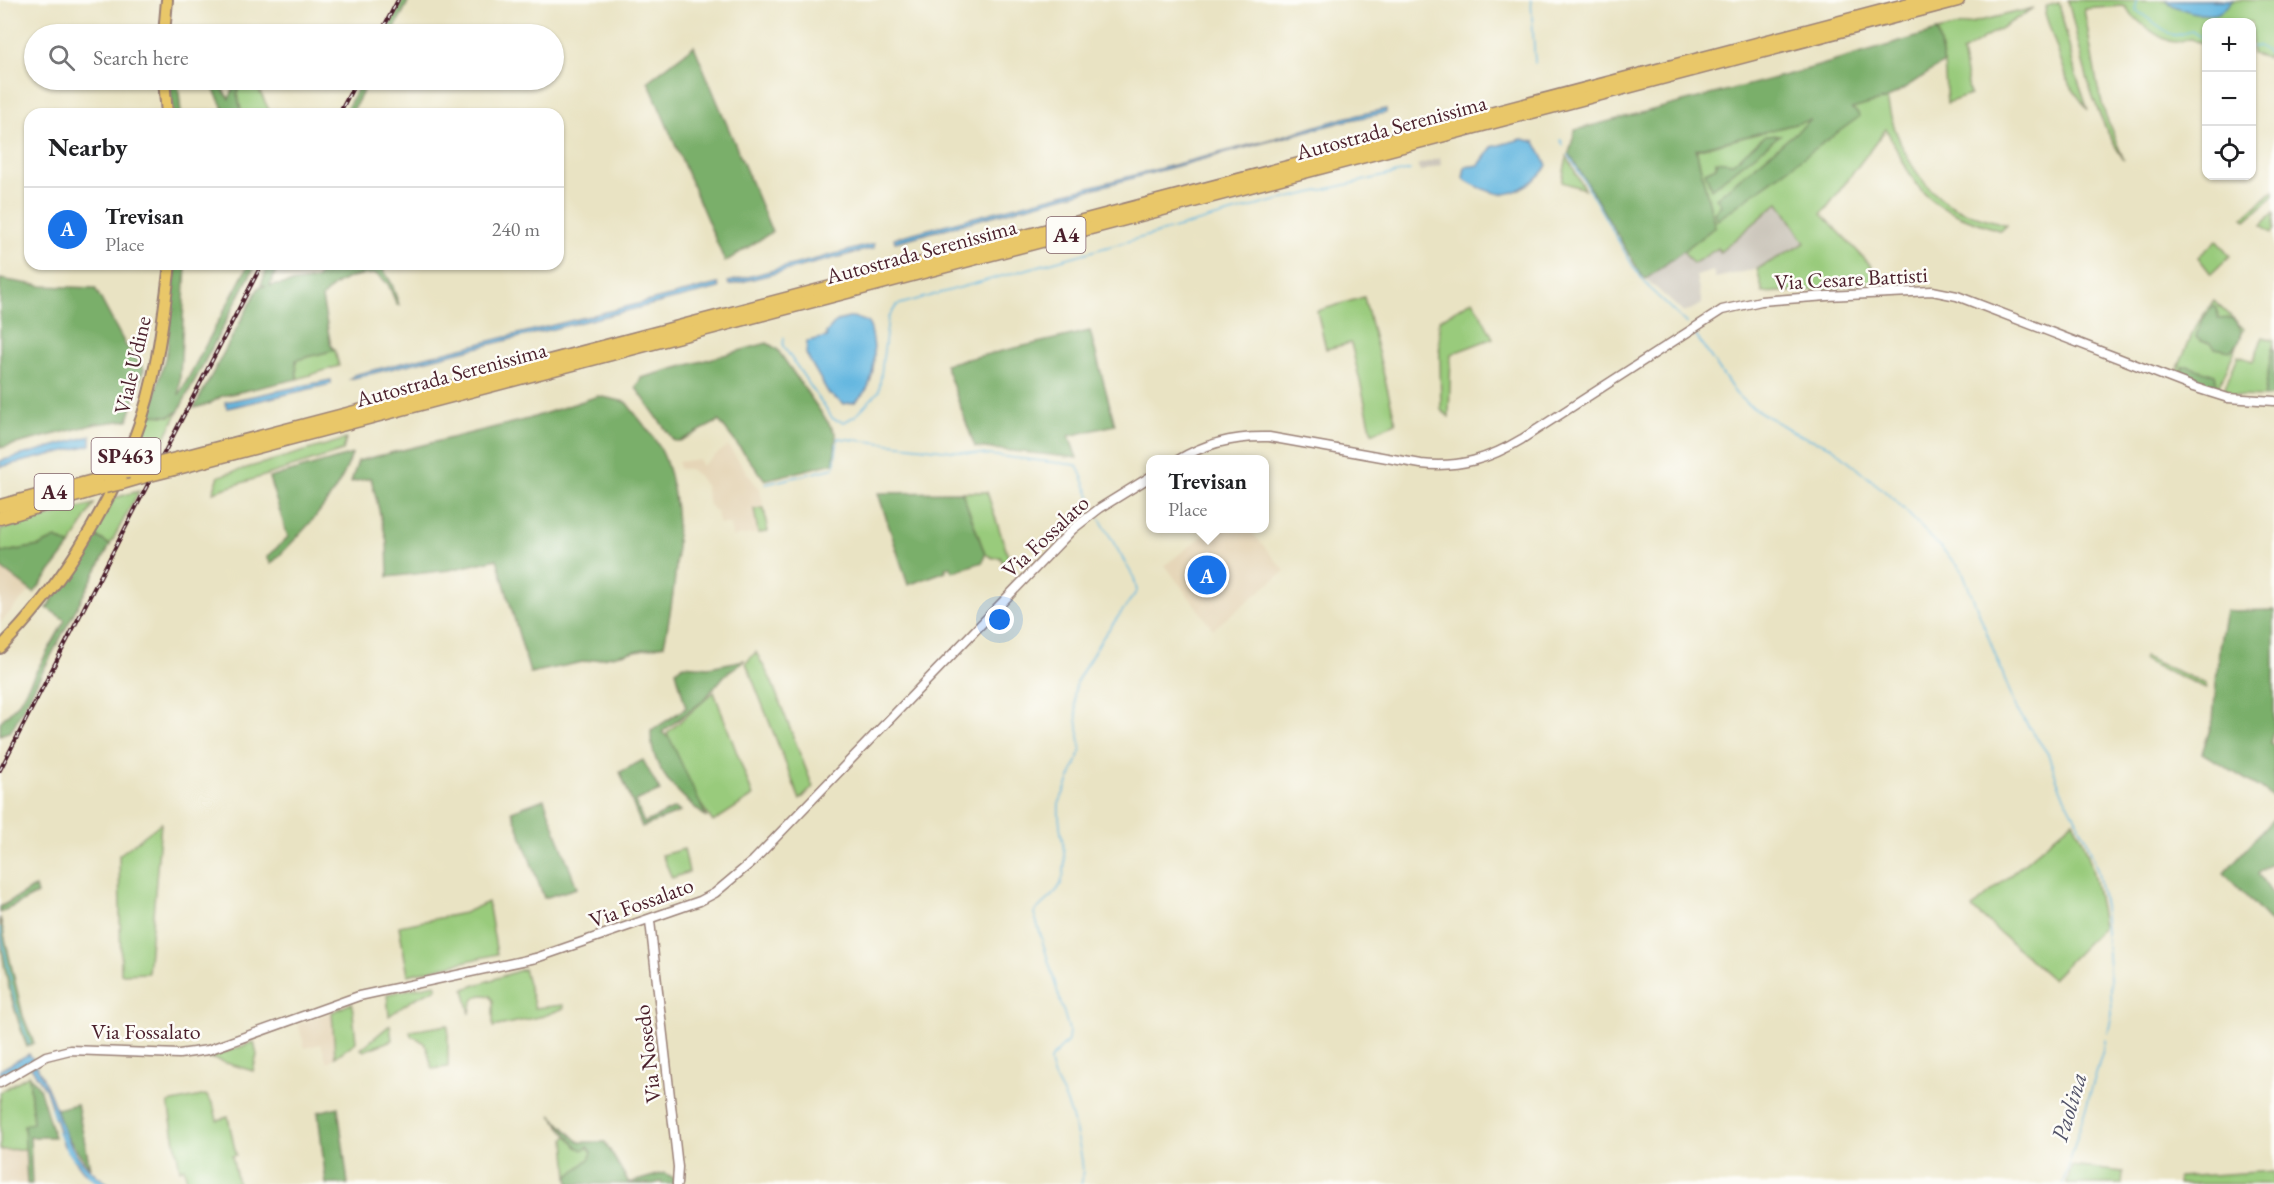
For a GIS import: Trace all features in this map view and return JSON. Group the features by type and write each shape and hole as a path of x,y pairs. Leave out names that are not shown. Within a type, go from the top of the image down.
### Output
{"highway":[{"name":"Autostrada Serenissima","path":"173,465 1924,0"},
{"name":"Autostrada Serenissima","path":"0,506 173,465 1958,0"},
{"name":"Autostrada Serenissima","path":"0,518 106,482"}],"main road":[{"path":"165,24 167,0"},
{"path":"165,90 166,108"},
{"name":"Viale Udine","path":"0,648 23,624 74,554 108,496 137,433 163,325 169,270"}],"street":[{"name":"Via Cesare Battisti","path":"1186,455 1201,447 1227,439 1250,436 1269,437 1421,464 1464,464 1500,453 1722,310 1761,301 1932,291 1971,300 2220,396 2246,400 2274,400"},
{"name":"Via Fossalato","path":"0,1083 46,1056 70,1050 179,1054 208,1050 359,996 511,965 650,921 708,897 753,861 1073,529 1100,508 1146,479"},
{"name":"Via Nosedo","path":"650,921 678,1184"}],"shaded area":[{"path":"1440,158 1441,165 1420,172 1417,165"},
{"path":"1780,202 1805,243 1757,269 1715,278 1713,271 1696,276 1702,304 1684,313 1646,279 1683,251 1693,264 1718,247 1721,251"},
{"path":"728,446 760,490 764,508 754,510 758,533 732,537 730,524 719,524 717,512 709,505 705,486 697,474 689,469 679,469 678,462 699,459 701,466"},
{"path":"1207,533 1252,533 1285,571 1213,629 1165,565"},
{"path":"0,567 30,591 0,623"},
{"path":"332,1012 335,1057 327,1063 321,1044 305,1048 298,1024"},
{"path":"26,1149 27,1184 0,1184 0,1150"}],"green space":[{"path":"403,0 409,0 397,24 390,24"},
{"path":"2068,0 2274,0 2274,49 2267,58 2256,55 2256,18 2202,18 2202,45 2190,38 2176,42 2163,38 2141,23 2126,7 2084,9 2098,89 2106,117 2124,160 2112,141 2095,103"},
{"path":"2059,3 2075,72 2088,110 2069,84 2045,14 2046,6"},
{"path":"2034,8 1962,52 1970,95 1947,103 1944,63 1937,31"},
{"path":"1937,31 1944,63 1887,99 1852,109 1858,113 1859,117 1717,220 1714,213 1721,205 1716,198 1811,120 1696,149 1715,227 1646,279 1641,275 1569,153 1575,130 1798,72"},
{"path":"694,46 772,232 725,262 648,81"},
{"path":"171,90 179,90 180,108 172,108"},
{"path":"214,90 223,90 229,99 233,90 238,90 240,108 223,108"},
{"path":"238,90 259,90 268,108 240,108"},
{"path":"357,90 364,90 354,108 347,108"},
{"path":"1887,99 1901,144 1908,159 1927,185 1956,208 2007,225 2001,231 1954,213 1928,197 1910,174 1886,129 1822,214 1884,279 1832,289 1763,293 1757,269 1805,243 1779,202 1720,252 1718,248 1693,264 1683,251 1715,227 1696,150"},
{"path":"1780,135 1711,189 1705,172 1716,167 1716,161 1733,163 1765,136"},
{"path":"1567,156 1584,189 1562,182"},
{"path":"2274,190 2274,196 2246,220 2243,218"},
{"path":"2274,212 2274,230 2271,233 2262,225"},
{"path":"2217,240 2230,256 2211,274 2198,257"},
{"path":"175,270 186,270 179,395 246,270 253,270 178,412 170,416 149,415 167,352"},
{"path":"267,270 277,270 270,286 316,279 325,270 384,270 392,284 399,305 388,284 376,274 360,275 339,282 322,298 331,346 335,350 296,360 297,379 222,396 209,404 194,408 259,287 266,286 261,285"},
{"path":"0,279 42,286 95,288 126,346 144,369 128,420 96,424 0,448"},
{"path":"1364,297 1396,423 1372,433 1351,343 1326,349 1317,311"},
{"path":"1473,300 1493,338 1451,354 1449,417 1441,410 1439,320"},
{"path":"2214,300 2244,329 2218,389 2176,373 2195,327"},
{"path":"2214,305 2217,307 2218,319 2232,318 2241,331 2238,343 2230,351 2215,348 2211,343 2200,341 2196,337 2202,320"},
{"path":"1090,331 1115,425 1069,436 1077,458 975,447 945,364"},
{"path":"2263,337 2274,340 2264,397 2240,396 2223,392 2238,356 2253,361"},
{"path":"767,343 777,349 836,434 834,463 765,480 719,421 680,441 674,441 636,388 641,378"},
{"path":"2272,348 2274,349 2274,396 2264,397"},
{"path":"335,350 339,366 297,379 296,360"},
{"path":"2188,366 2215,375 2218,389 2181,375 2182,367"},
{"path":"598,396 626,402 658,444 671,481 675,504 677,552 664,645 530,673 497,559 450,570 388,577 387,542 371,478 351,482 358,461 528,419"},
{"path":"178,412 159,449 133,455 149,415 170,416"},
{"path":"346,439 343,451 213,492 219,476"},
{"path":"352,454 346,470 329,499 271,564 267,557 288,537 269,478"},
{"path":"139,491 110,545 94,535 114,498"},
{"path":"962,492 987,492 1010,562 1003,563 1000,557 993,558 985,554"},
{"path":"962,492 985,554 983,562 952,572 951,567 945,568 946,571 908,585 878,493"},
{"path":"94,504 70,546 56,538 39,546 0,553 0,530"},
{"path":"764,508 768,532 758,533 754,509"},
{"path":"94,535 110,545 11,731 0,735 0,722 18,704 65,620 47,608"},
{"path":"56,538 70,546 34,593 0,567 0,553 39,546"},
{"path":"2274,610 2274,730 2270,743 2274,747 2274,797 2202,753 2213,720 2219,647 2226,611"},
{"path":"756,652 771,680 813,787 800,800 746,663"},
{"path":"2144,657 2206,684 2206,688 2142,660"},
{"path":"745,660 725,675 703,701 662,732 670,739 707,818 686,800 661,770 655,758 651,731 686,708 676,671 683,665 709,667"},
{"path":"714,692 753,796 713,822 690,789 667,733"},
{"path":"643,760 660,791 635,801 644,823 675,808 680,812 642,827 620,772"},
{"path":"544,799 577,888 544,898 512,811"},
{"path":"2274,818 2274,861 2258,874 2274,896 2274,926 2224,873"},
{"path":"2073,821 2089,859 2103,927 2052,979 1972,908"},
{"path":"161,823 148,973 121,974 119,855"},
{"path":"684,849 689,872 672,878 662,855"},
{"path":"35,887 37,894 0,913 0,907"},
{"path":"488,902 497,954 408,975 399,926 464,913"},
{"path":"0,917 23,1016 34,1043 27,1047 8,983 2,951"},
{"path":"524,969 535,1008 563,1005 564,1008 544,1016 493,1027 493,1001 490,996 481,995 471,1005 470,1014 464,989"},
{"path":"435,984 437,988 414,999 389,1016 387,994"},
{"path":"352,1003 356,1042 335,1057 332,1012"},
{"path":"390,1025 392,1040 364,1051 361,1049"},
{"path":"448,1025 448,1067 432,1069 427,1048 417,1038 411,1036 410,1031"},
{"path":"254,1042 257,1055 253,1071 209,1058"},
{"path":"29,1075 33,1124 24,1125 26,1149 0,1150 0,1092"},
{"path":"29,1075 39,1087 54,1137 30,1137 32,1184 27,1184 24,1125 33,1123"},
{"path":"206,1095 213,1104 217,1120 228,1117 236,1155 232,1156 238,1184 188,1184 184,1168 180,1170 168,1103"},
{"path":"77,1104 90,1168 65,1134 56,1109"},
{"path":"338,1107 348,1184 326,1184 318,1112"},
{"path":"551,1115 579,1142 605,1142 629,1183 664,1173 674,1178 674,1184 662,1184 661,1182 653,1184 569,1184 568,1177 590,1158 592,1152 588,1147 583,1150 577,1147"},
{"path":"569,1134 577,1147 588,1147 592,1152 590,1158 568,1177 565,1139"},
{"path":"2071,1166 2123,1172 2122,1184 2067,1184"},
{"path":"2274,1171 2274,1184 2178,1184 2178,1177"}],"water":[{"path":"2166,0 2233,0 2218,13 2206,14 2183,9"},
{"path":"1386,109 1386,113 1345,121 895,242 894,238 1269,140 1344,118"},
{"path":"1522,139 1535,142 1547,165 1540,175 1528,184 1503,194 1482,189 1463,178 1465,167 1479,165 1492,147"},
{"path":"874,244 874,248 729,285 728,282"},
{"path":"718,284 719,288 350,379 354,375"},
{"path":"853,317 868,322 874,345 874,363 868,387 855,402 844,404 829,394 806,354 807,341 827,337 826,333 837,321"},
{"path":"331,380 331,384 227,408 225,402"},
{"path":"91,436 91,445 0,467 0,461"},
{"path":"29,1054 33,1059 0,1075 0,1070"},
{"path":"36,1065 71,1145 92,1172 109,1184 99,1184 83,1171 64,1146 45,1088 31,1067"}],"waterway":[{"path":"1531,0 1535,63"},
{"path":"2136,0 2136,10 2173,36 2190,31 2202,38"},
{"path":"2256,46 2259,46 2274,57"},
{"path":"1561,140 1563,145"},
{"path":"1569,155 1634,268 1651,290 1687,324"},
{"path":"784,338 783,346 833,419 844,422 855,416 879,391 888,318 897,305 1267,203 1410,170"},
{"path":"1694,333 1736,394 1747,404 1797,434 1832,447 1895,500 1962,570 2017,710 2048,754 2060,788 2086,838 2098,872 2104,907 2111,991 2112,1014 2108,1033"},
{"path":"766,484 834,468 838,438 1077,465 1093,503"},
{"path":"1081,1184 1083,1176 1081,1154 1075,1128 1050,1064 1050,1059 1068,1041 1069,1030 1034,913 1058,889 1063,879 1065,857 1059,804 1081,752 1074,693 1078,679 1101,640 1137,591 1134,578 1100,519"},
{"path":"0,928 15,1002 29,1044"},
{"name":"Paolina","path":"2063,1184 2106,1040"},
{"path":"51,1108 54,1118"},
{"path":"57,1131 62,1140"},
{"path":"65,1147 75,1160"},
{"path":"88,1175 99,1184"}],"railway":[{"path":"385,24 398,0"},
{"path":"342,108 352,90"},
{"path":"0,770 259,270"}],"place":[{"name":"Trevisan","path":"1207,575"}]}
